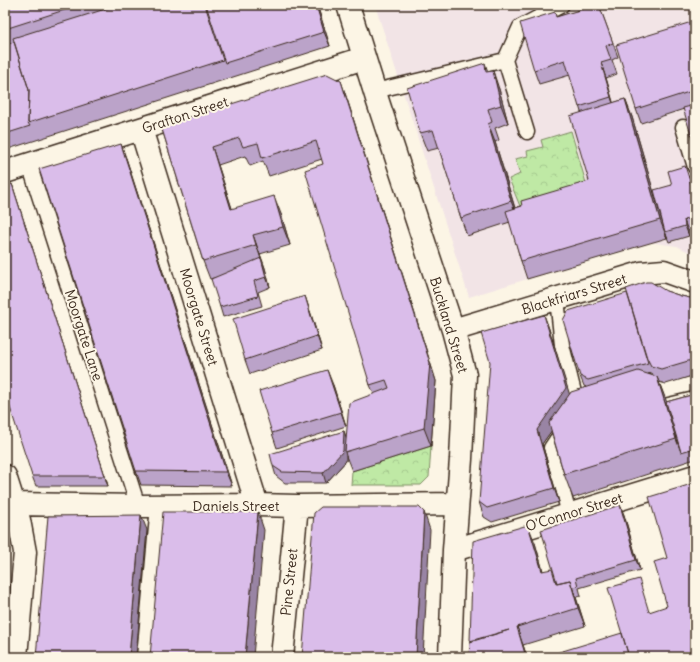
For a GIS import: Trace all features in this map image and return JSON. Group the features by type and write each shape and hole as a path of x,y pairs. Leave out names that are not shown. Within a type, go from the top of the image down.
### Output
{"street":[{"name":"Buckland Street","path":"348,5 453,330 465,375 462,452 454,550 450,657"},
{"name":"Grafton Street","path":"5,172 364,58"},
{"name":"Moorgate Street","path":"141,129 257,505"},
{"name":"Blackfriars Street","path":"453,330 641,273 664,271 695,282"},
{"path":"5,476 19,520 25,552 16,657"},
{"name":"O'Connor Street","path":"454,550 695,476"},
{"name":"Daniels Street","path":"14,504 138,506 457,504"},
{"path":"148,657 162,506"},
{"name":"Pine Street","path":"282,657 297,506"}],"lane":[{"path":"527,132 505,60 520,27 562,5"},
{"path":"375,91 505,60"},
{"path":"683,127 695,167"},
{"name":"Moorgate Lane","path":"29,164 138,506"},
{"path":"556,299 562,345 578,408"},
{"path":"630,392 644,388 665,390 695,383"},
{"path":"569,514 551,448 578,408 593,404"}],"shaded area":[{"path":"375,5 695,5 695,174 689,176 695,194 695,255 677,246 647,242 469,297"}],"green space":[{"path":"571,131 590,197 524,216 509,179 520,174 515,159 528,156 527,151 543,147 541,140"},
{"path":"431,446 429,477 421,485 351,485 352,471"}],"building":[{"path":"5,5 80,5 5,29"},
{"path":"118,5 205,5 223,60 28,123 29,90 13,38"},
{"path":"206,5 316,5 324,32 225,63"},
{"path":"599,5 613,43 606,46 611,60 601,63 611,97 579,107 565,60 534,70 520,23 555,12 556,17"},
{"path":"695,21 695,90 636,109 616,45"},
{"path":"14,42 29,90 28,123 30,126 5,134 5,45"},
{"path":"485,63 486,72 493,71 501,105 488,109 492,122 488,124 511,201 461,218 433,130 420,133 407,88"},
{"path":"327,74 341,81 430,363 424,428 345,452 349,403 389,388 386,380 370,385 305,170 323,164 316,141 262,158 258,143 243,147 239,138 212,147 231,209 274,196 283,227 253,235 256,245 203,261 161,126"},
{"path":"625,99 660,220 521,261 506,211 522,206 521,201 589,181 570,116"},
{"path":"695,105 695,148 683,108"},
{"path":"121,144 226,472 136,471 39,169"},
{"path":"685,166 695,196 695,216 684,220 685,226 665,232 654,190 672,185 668,171"},
{"path":"12,184 105,476 32,476 5,392 5,186"},
{"path":"261,258 266,277 254,281 258,296 220,307 211,279"},
{"path":"646,282 651,282 666,291 695,299 695,359 661,369 651,366 647,358 626,289"},
{"path":"627,293 648,363 588,380 580,376 563,320 568,311"},
{"path":"305,296 317,336 245,360 233,319"},
{"path":"544,315 566,388 537,430 554,488 487,508 479,502 490,362 481,333"},
{"path":"327,370 341,412 272,433 259,391"},
{"path":"638,371 657,377 676,439 564,474 549,423 571,392"},
{"path":"695,394 695,448 681,452 666,402"},
{"path":"344,431 343,451 323,473 282,472 273,466 270,454"},
{"path":"695,483 695,657 629,657 608,588 639,579 649,612 667,606 654,562 667,558 649,497"},
{"path":"620,505 636,560 576,578 578,586 572,587 570,580 557,583 541,530"},
{"path":"321,507 419,507 424,512 416,657 302,657 314,513"},
{"path":"163,512 258,512 245,657 150,657"},
{"path":"141,515 129,657 36,657 48,516"},
{"path":"528,525 542,571 552,569 556,583 570,580 578,608 517,627 526,657 469,657 470,642 509,630 470,641 473,541"},
{"path":"622,633 629,657 543,657"}]}
